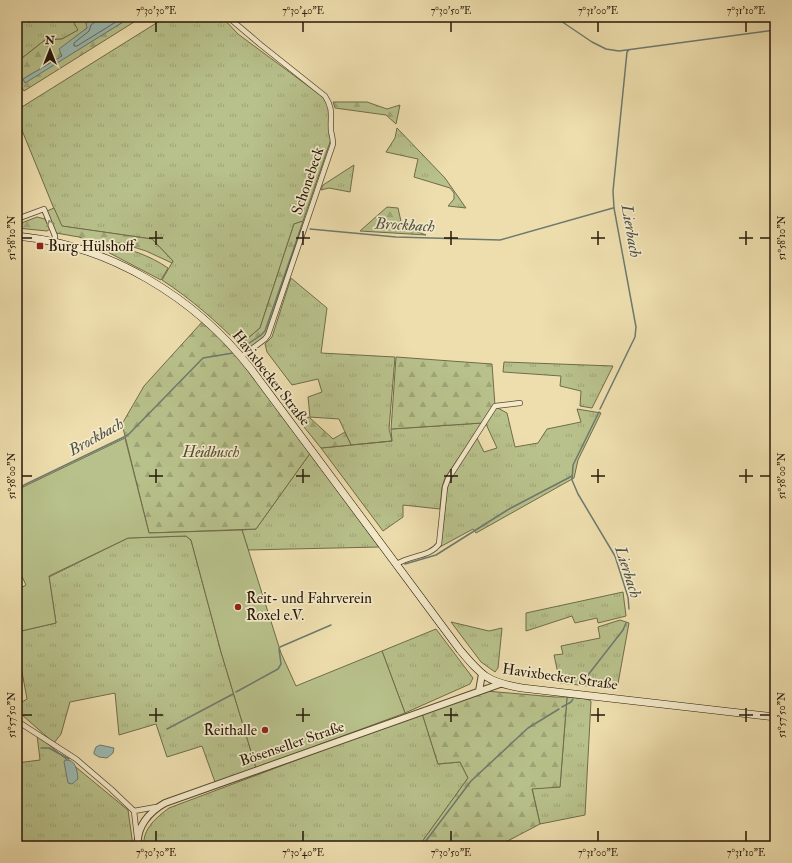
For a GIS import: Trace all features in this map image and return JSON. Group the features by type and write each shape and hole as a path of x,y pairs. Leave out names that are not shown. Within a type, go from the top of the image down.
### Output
{"main road":[{"name":"Havixbecker Straße","path":"17,236 54,242 101,257 139,274 162,287 189,306 204,319 242,357 460,650 482,674 500,684 522,688 775,717"}],"street":[{"name":"Schonebeck","path":"228,17 325,96 330,103 331,131 334,138 268,335 242,357"},
{"path":"17,219 44,209 55,236 54,242"},
{"path":"397,564 406,559 427,553 435,549 439,544 445,487 448,479 495,406 520,403"},
{"path":"479,691 482,674"},
{"name":"Bösenseller Straße","path":"138,843 143,822 156,807 500,684"},
{"path":"17,721 76,759 134,811 138,843"},
{"path":"134,811 156,807"}],"green space":[{"path":"19,17 79,17 73,21 79,30 62,39 45,40 17,62 17,21"},
{"path":"79,17 95,17 86,23 87,28 60,49 62,56 23,79 25,82 131,17 142,17 24,91 17,80 17,62 45,40 62,39 78,30 73,21"},
{"path":"166,17 222,17 238,34 323,97 329,104 331,139 303,221 294,224 260,328 240,345 203,311 162,280 173,261 152,239 61,226 17,118 17,110"},
{"path":"333,102 367,102 387,109 400,105 396,124 386,115 335,108"},
{"path":"397,128 445,178 466,208 448,206 454,199 454,193 450,188 414,177 418,159 386,152 395,138"},
{"path":"354,165 350,192 329,188 321,190 323,185"},
{"path":"387,207 398,208 402,226 426,235 360,231"},
{"path":"54,208 62,226 152,239 173,261 172,263 146,251 121,243 98,244 79,237 56,233 47,211"},
{"path":"37,217 45,219 50,229 47,231 17,228 19,224"},
{"path":"303,221 267,332 264,338 245,351 240,345 260,328 294,224"},
{"path":"106,245 138,253 153,259 168,268 161,280 100,248"},
{"path":"291,278 327,308 321,353 395,357 389,429 392,441 351,445 339,419 310,417 308,397 322,392 318,379 292,385 267,352 265,344 272,337"},
{"name":"Heidbusch","path":"203,321 240,358 311,452 256,529 149,533 122,424 144,386"},
{"path":"396,357 492,364 495,406 482,423 391,429"},
{"path":"504,362 613,366 592,408 580,406 581,391 560,386 561,376 503,372"},
{"path":"496,407 507,413 515,447 538,443 547,429 581,422 577,409 601,413 578,460 574,478 476,533 473,529 438,548 441,544 447,489 450,480 477,438 484,452 497,448 486,424"},
{"path":"309,417 333,439 345,432 351,445 321,448 300,422"},
{"path":"482,423 445,478 442,487 440,509 403,505 403,517 383,531 321,448 392,441 391,429"},
{"name":"Reit- und Fahrverein Roxel e.V.","path":"125,438 149,533 242,530 281,653 296,686 382,651 405,713 256,768 221,652 191,540 186,536 128,538 49,576 56,623 17,632 17,590 26,585 17,566 17,492 23,487"},
{"path":"311,452 379,547 248,550 242,530 256,529"},
{"path":"186,536 191,540 221,652 256,768 215,782 202,746 167,757 156,724 119,735 115,693 70,702 61,734 54,743 21,714 17,715 17,705 27,699 17,645 17,632 56,623 49,577 128,538"},
{"path":"623,592 626,616 598,623 597,618 575,623 572,616 526,631 526,613"},
{"path":"620,620 629,623 617,689 560,683 554,655 563,654 561,646 600,638 598,627"},
{"path":"451,622 489,631 502,628 498,668 495,672 481,662"},
{"path":"436,629 473,678 470,684 405,713 382,651"},
{"path":"486,691 567,697 560,787 532,789 540,824 498,846 419,846 468,778 460,762 438,764 422,713"},
{"path":"567,697 587,699 591,701 585,815 540,824 532,788 560,787"},
{"path":"422,713 438,764 460,762 468,778 419,846 144,846 145,834 151,824 169,808"},
{"path":"37,735 128,810 133,846 23,846 17,811 17,763 40,760"}],"water":[{"path":"95,17 131,17 25,83 23,79 62,56 59,49 87,28 86,23"},
{"path":"100,745 114,748 113,753 107,758 99,757 94,754 96,747"},
{"path":"65,760 72,761 76,769 78,779 72,784 68,783 64,762"}],"waterway":[{"path":"555,17 592,42 606,49 619,51 775,30"},
{"name":"Lierbach","path":"600,409 635,337 636,327 614,208 613,191 627,52 629,50"},
{"name":"Brockbach","path":"310,229 396,237 500,240 613,208"},
{"name":"Brockbach","path":"245,346 265,331 301,228"},
{"name":"Brockbach","path":"17,490 24,485 128,435 203,358 233,353"},
{"name":"Lierbach","path":"599,412 573,465 572,480 578,494 615,556 628,597 629,609"},
{"path":"405,564 436,555 509,509 572,476"},
{"name":"Lierbach","path":"581,684 623,630 626,623"},
{"path":"236,692 278,669 281,664 280,647 331,625"},
{"path":"167,729 233,694"},
{"name":"Lierbach","path":"562,707 571,702 573,699"},
{"name":"Lierbach","path":"422,846 471,781 528,728 559,709"},
{"path":"41,748 49,748 69,759"}],"place":[{"name":"Burg Hülshoff","path":"40,246"},
{"name":"Reit- und Fahrverein Roxel e.V.","path":"238,607"},
{"name":"Reithalle","path":"265,730"}]}
